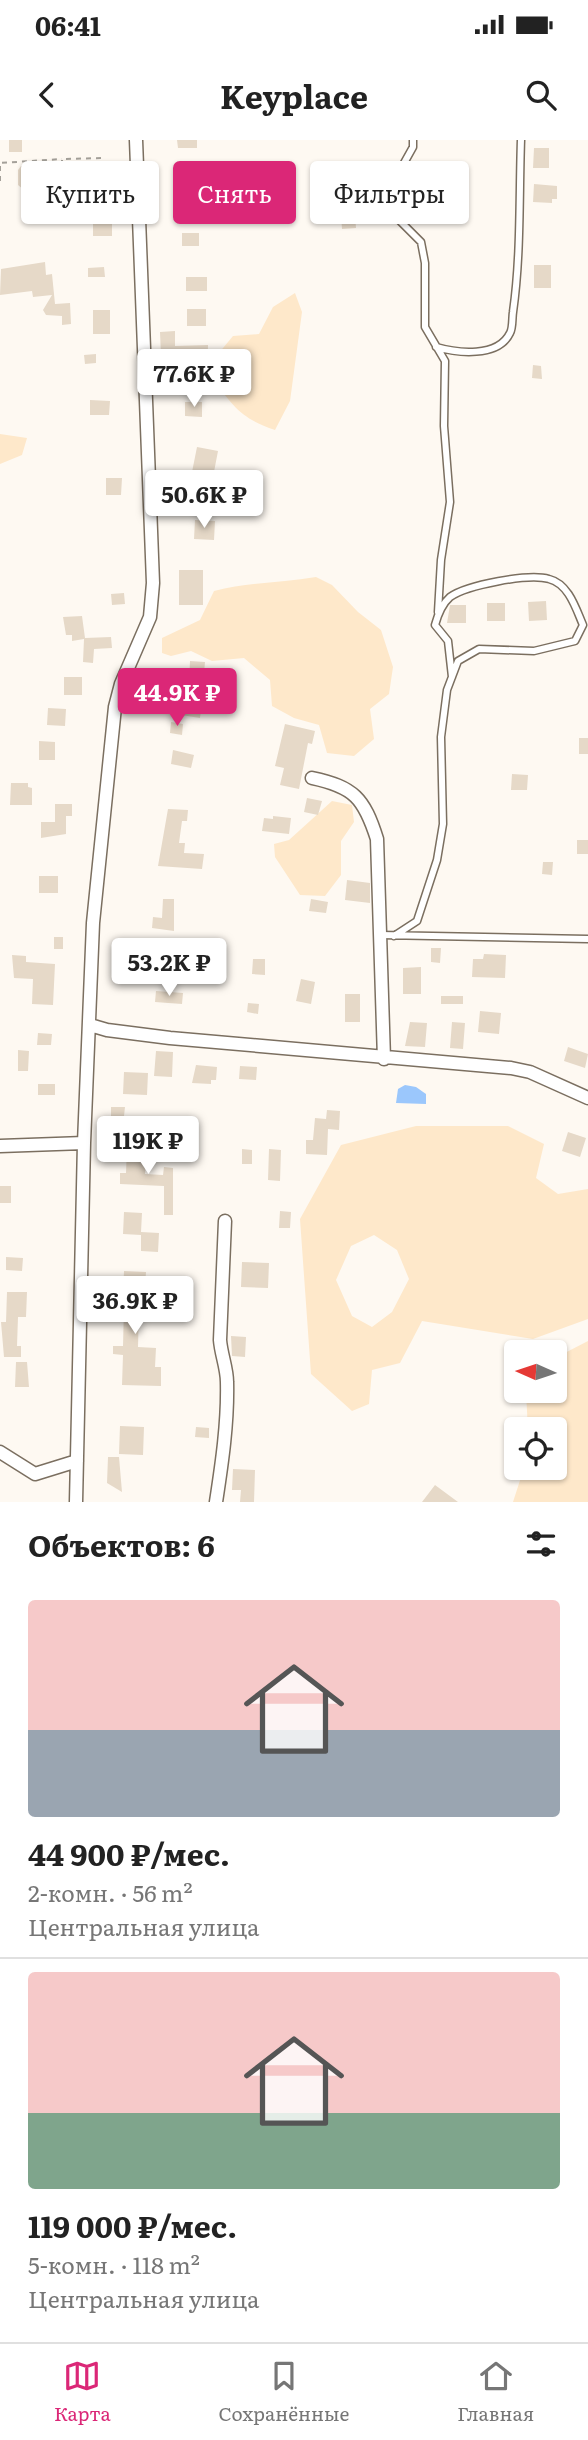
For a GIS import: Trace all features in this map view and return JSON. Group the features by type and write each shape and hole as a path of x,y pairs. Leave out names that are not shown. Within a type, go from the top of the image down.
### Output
{"street":[{"path":"136,140 137,161"},
{"path":"78,1499 84,1143 93,923 115,706 121,684 150,617 153,583 140,224"},
{"path":"312,778 339,784 353,792 371,821 377,839 384,1059"},
{"path":"90,1025 107,1030 157,1036 384,1059 511,1068 530,1072 588,1098"},
{"path":"0,1146 84,1143"},
{"path":"216,1502 223,1453 228,1379 221,1358 220,1340 225,1220"},
{"path":"0,1452 35,1474 77,1461"}],"lane":[{"path":"413,140 413,147 389,190 390,211 421,242 425,263 425,327 445,361 444,426 450,502 440,560 435,625 448,641 452,677"},
{"path":"436,347 449,351 480,351 498,346 510,333 516,302 521,140"},
{"path":"394,936 417,921 437,860 443,824 441,737 447,690 458,661 479,649 556,648 575,641 583,625 569,593 551,579 526,577 469,587 449,598 438,613"},
{"path":"380,935 588,939"}],"path":[{"path":"0,181 0,163 102,158"}],"shaded area":[{"path":"295,293 302,312 290,401 275,430 246,416 213,378 218,354 233,336 259,334 273,307"},
{"path":"0,434 27,438 22,455 0,464"},
{"path":"316,577 332,585 358,612 381,630 393,667 389,694 370,709 374,739 354,756 327,753 319,725 294,718 272,706 270,680 244,658 212,661 191,651 171,656 162,653 162,638 200,620 214,591"},
{"path":"332,801 352,805 354,822 341,841 341,875 325,896 300,895 275,857 274,844 289,840"},
{"path":"416,1126 508,1126 544,1144 536,1178 558,1194 588,1189 588,1319 533,1339 422,1321 400,1363 372,1370 369,1404 352,1411 311,1374 300,1219 341,1145","holes":["374,1235 397,1250 409,1279 392,1312 372,1327 352,1316 336,1280 351,1246"]},
{"path":"588,1341 588,1502 513,1502 520,1480 567,1480 567,1417 527,1417 527,1404 567,1404 567,1352"}],"water":[{"path":"405,1085 416,1087 426,1094 426,1104 396,1103 398,1089"}],"building":[{"path":"9,140 22,140 22,152 9,152"},
{"path":"177,140 197,140 197,148 178,148"},
{"path":"534,148 549,148 549,168 533,168"},
{"path":"21,166 21,188 18,185 18,170"},
{"path":"534,184 557,186 557,199 552,199 552,203 533,202"},
{"path":"93,224 112,224 112,236 93,236"},
{"path":"342,224 356,224 356,228 342,229"},
{"path":"182,233 199,233 199,246 182,246"},
{"path":"45,262 46,275 52,274 55,304 70,303 71,324 62,325 62,316 46,315 43,310 52,295 33,297 32,291 0,295 1,269"},
{"path":"534,265 551,265 551,288 534,288"},
{"path":"104,267 105,277 88,277 88,268"},
{"path":"186,277 207,277 207,291 186,291"},
{"path":"187,309 206,309 206,326 187,326"},
{"path":"93,310 110,310 110,334 93,334"},
{"path":"175,331 175,346 208,345 207,384 186,384 185,355 161,356 160,332"},
{"path":"96,354 96,363 85,364 84,355"},
{"path":"533,365 541,366 542,379 532,378"},
{"path":"90,400 110,401 109,415 90,415"},
{"path":"185,402 202,402 202,417 185,416"},
{"path":"197,447 218,451 213,477 192,472"},
{"path":"106,478 122,478 121,495 106,495"},
{"path":"171,503 184,503 183,515 171,515"},
{"path":"195,520 215,521 214,540 194,539"},
{"path":"179,570 203,570 203,605 179,605"},
{"path":"124,593 125,604 112,605 111,594"},
{"path":"546,601 547,620 529,621 528,602"},
{"path":"487,603 505,603 505,621 487,621"},
{"path":"450,605 466,605 466,623 447,623"},
{"path":"82,616 85,638 111,637 112,648 94,649 93,663 83,662 84,639 72,641 72,635 66,635 63,617"},
{"path":"190,661 205,662 203,684 189,683"},
{"path":"64,677 82,677 82,695 64,695"},
{"path":"183,699 202,702 200,718 181,715"},
{"path":"48,708 66,709 65,726 47,725"},
{"path":"171,722 183,724 182,735 170,733"},
{"path":"285,724 315,731 312,744 308,743 299,789 280,785 284,768 275,766"},
{"path":"579,738 588,738 588,754 579,754"},
{"path":"39,741 55,742 55,760 39,760"},
{"path":"173,750 194,755 191,768 171,764"},
{"path":"512,774 528,775 527,790 511,790"},
{"path":"11,783 28,783 28,787 32,788 32,805 10,805"},
{"path":"307,798 322,801 318,815 304,812"},
{"path":"55,804 72,804 72,816 66,816 66,834 41,838 41,822 55,822"},
{"path":"168,809 188,810 187,821 182,821 179,843 185,843 184,853 204,854 202,869 158,866"},
{"path":"273,816 291,818 289,834 262,831 264,818 273,819"},
{"path":"577,840 588,840 588,854 577,854"},
{"path":"543,862 553,862 552,875 542,874"},
{"path":"39,876 58,876 58,893 39,893"},
{"path":"347,880 370,883 370,903 345,900"},
{"path":"163,899 174,899 174,931 152,928 153,917 162,918"},
{"path":"311,899 328,902 326,913 309,911"},
{"path":"54,937 63,937 63,949 54,949"},
{"path":"161,948 176,949 175,961 160,960"},
{"path":"431,948 441,948 440,963 431,962"},
{"path":"484,954 506,955 505,978 472,977 473,959 483,959"},
{"path":"12,955 26,956 26,962 55,964 53,1005 32,1004 33,979 14,978"},
{"path":"253,959 265,959 265,975 252,974"},
{"path":"421,967 421,994 403,994 403,968"},
{"path":"301,979 315,982 311,1004 296,1001"},
{"path":"156,991 183,993 182,1004 155,1002"},
{"path":"345,994 360,994 360,1022 345,1022"},
{"path":"441,996 463,996 463,1004 441,1004"},
{"path":"248,1003 259,1004 258,1014 247,1012"},
{"path":"480,1011 501,1013 499,1034 478,1032"},
{"path":"410,1022 427,1023 425,1047 405,1046"},
{"path":"452,1022 465,1023 463,1049 450,1048"},
{"path":"38,1033 52,1034 51,1045 37,1045"},
{"path":"568,1047 588,1054 585,1068 564,1061"},
{"path":"18,1050 29,1051 28,1071 18,1071"},
{"path":"156,1051 173,1052 172,1077 154,1076"},
{"path":"196,1065 217,1067 216,1080 211,1080 211,1084 192,1083"},
{"path":"240,1066 257,1067 256,1080 239,1079"},
{"path":"124,1072 148,1073 147,1095 123,1094"},
{"path":"38,1084 55,1084 55,1095 38,1095"},
{"path":"111,1107 125,1107 124,1116 111,1116"},
{"path":"327,1110 340,1111 339,1130 328,1129 327,1155 306,1154 306,1140 313,1140 315,1118 326,1119"},
{"path":"568,1132 586,1138 580,1157 562,1151"},
{"path":"127,1146 146,1146 145,1174 163,1175 164,1167 173,1168 173,1215 164,1215 164,1186 120,1184 120,1173 126,1173"},
{"path":"242,1149 252,1150 252,1164 242,1164"},
{"path":"269,1149 281,1150 280,1181 268,1180"},
{"path":"0,1186 11,1186 11,1203 0,1203"},
{"path":"280,1211 291,1212 290,1228 279,1228"},
{"path":"124,1212 142,1213 141,1232 159,1233 158,1252 141,1251 141,1235 123,1234"},
{"path":"6,1257 23,1258 22,1271 6,1270"},
{"path":"242,1262 269,1263 268,1288 241,1287"},
{"path":"124,1271 146,1272 144,1300 142,1308 139,1308 138,1347 156,1348 155,1367 161,1367 161,1386 122,1385 123,1355 113,1354 113,1346 123,1346 124,1307 116,1307 116,1293 123,1293"},
{"path":"7,1292 27,1292 26,1317 18,1317 17,1346 21,1346 21,1357 4,1357 1,1322 6,1322"},
{"path":"231,1336 246,1337 245,1357 232,1356"},
{"path":"16,1362 27,1362 29,1387 15,1387"},
{"path":"120,1426 144,1427 143,1455 119,1454"},
{"path":"196,1427 209,1428 209,1438 195,1437"},
{"path":"108,1457 119,1457 122,1492 107,1483"},
{"path":"233,1469 255,1470 254,1502 240,1502 241,1490 232,1490"},
{"path":"435,1485 458,1502 422,1502"}]}
